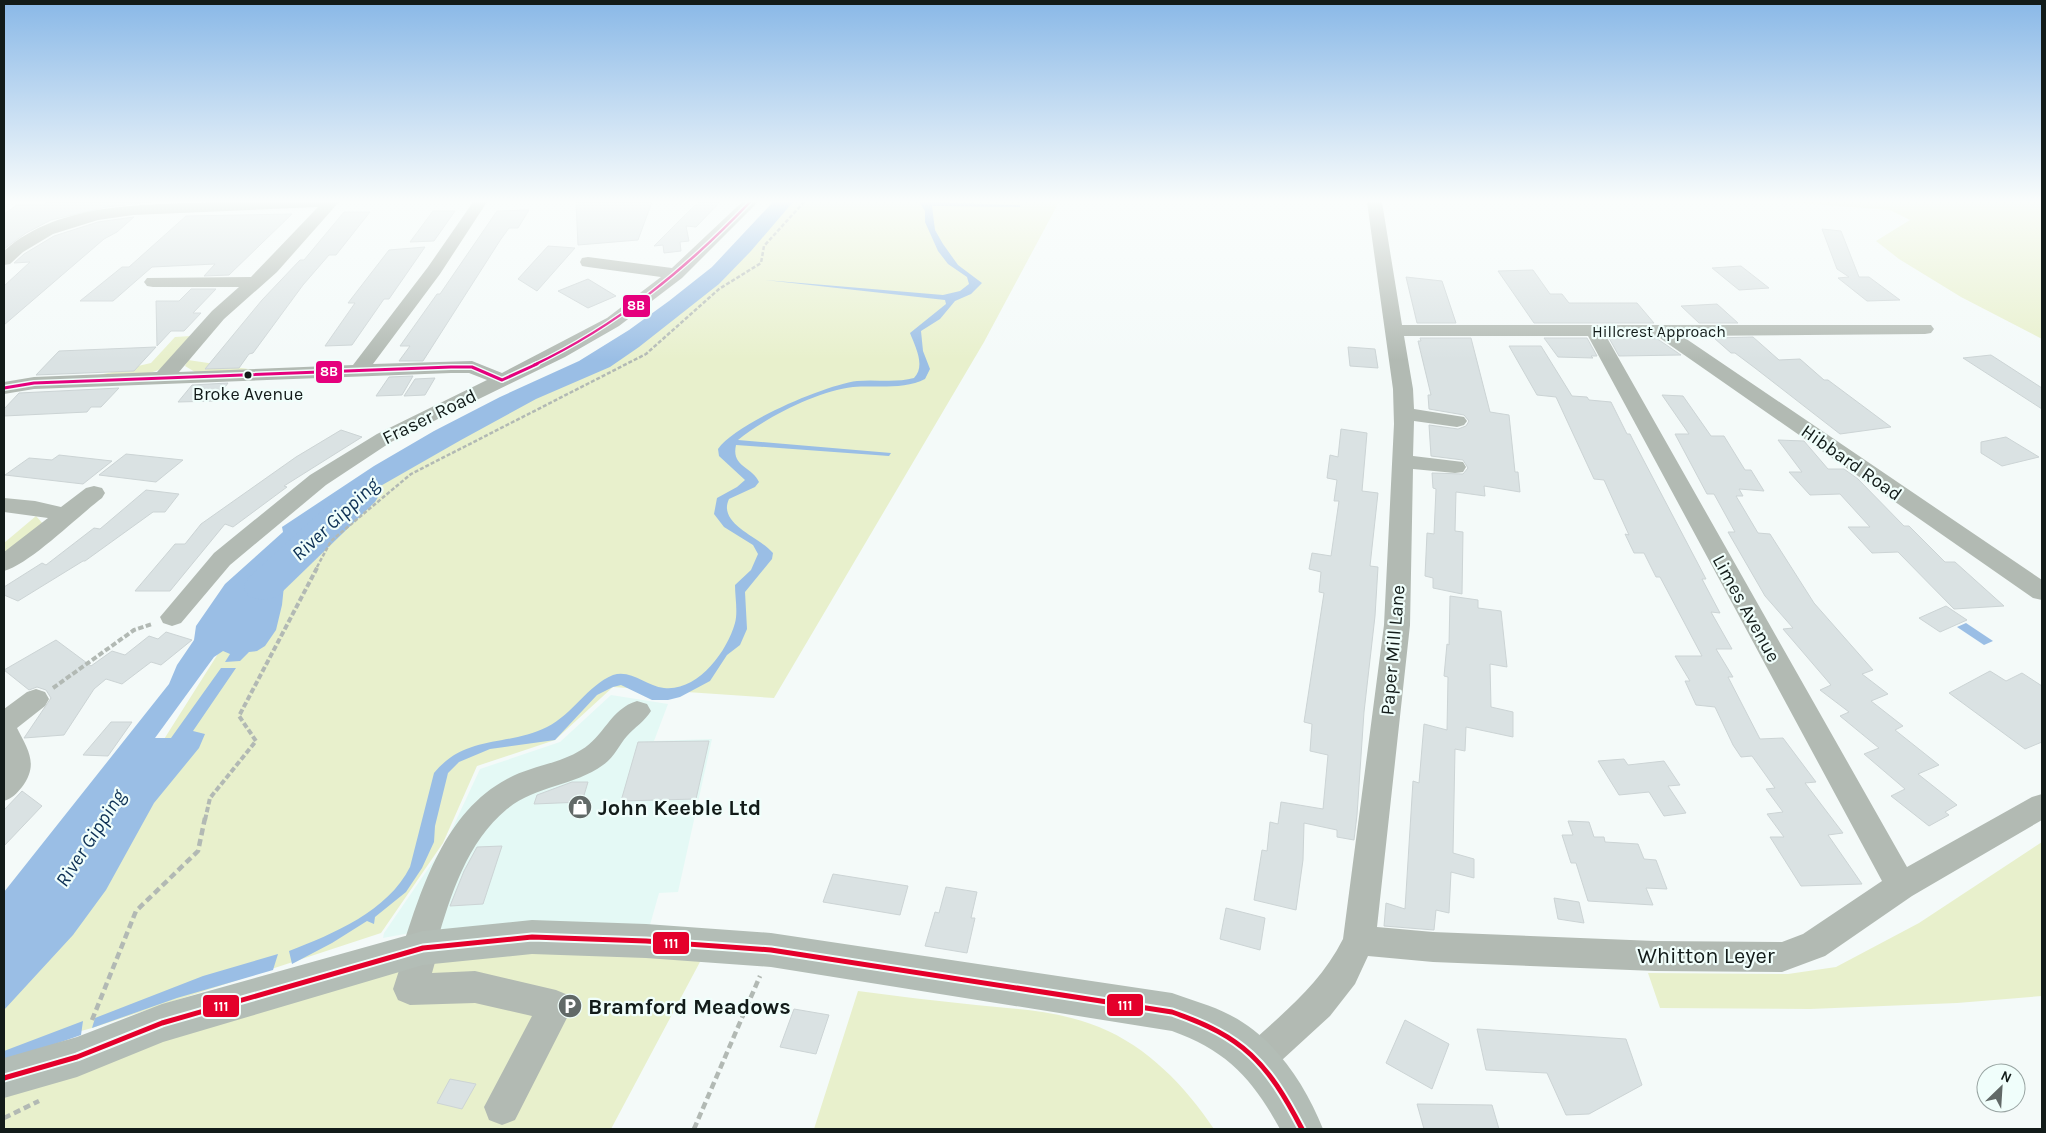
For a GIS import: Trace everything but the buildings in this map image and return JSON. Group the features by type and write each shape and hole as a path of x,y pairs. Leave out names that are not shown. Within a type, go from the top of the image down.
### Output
{"main road":[{"path":"4,1078 77,1056 162,1024 420,948 532,937 646,941 771,950 1172,1012 1221,1031 1258,1060 1284,1093 1302,1129"}],"street":[{"path":"163,378 218,315 256,282 281,255"},
{"path":"358,371 444,255"},
{"name":"Fraser Road","path":"172,617 227,554 324,475 384,438 596,332 628,312 676,274 696,255"},
{"name":"Paper Mill Lane","path":"1258,1060 1318,1004 1343,974 1359,940 1397,624 1403,461 1403,389 1382,255"},
{"path":"588,262 676,274"},
{"path":"153,282 256,282"},
{"name":"Hillcrest Approach","path":"1394,330 1662,331 1925,329"},
{"name":"Limes Avenue","path":"1594,331 1901,886"},
{"name":"Hibbard Road","path":"1662,331 2042,592"},
{"path":"4,388 34,382 472,367 502,380"},
{"path":"1404,414 1457,421"},
{"path":"1403,461 1455,467"},
{"path":"4,564 45,534 65,515 94,493"},
{"path":"4,505 35,508 65,515"},
{"path":"4,722 36,699"},
{"path":"502,1107 556,1006 475,987 410,989 420,948 447,868 460,844 480,817 514,788 592,758 602,750 617,729 637,711"},
{"path":"4,728 17,758 18,772 4,790"},
{"name":"Whitton Leyer","path":"1359,940 1433,947 1656,956 1782,957 1814,945 1901,886 2042,806"}],"path":[{"path":"77,1056 136,911 198,852 210,798 256,741 239,716 331,542 411,474 646,354 718,289 761,263 762,255"},
{"path":"36,699 134,630 172,617"},
{"path":"694,1129 771,950"},
{"path":"4,1118 44,1099"}],"shaded area":[{"name":"John Keeble Ltd","path":"611,695 668,704 654,741 712,739 678,892 659,893 650,925 421,931 383,938 384,933 445,844 480,769 560,742"}],"green space":[{"path":"731,255 1031,255 984,342 774,698 613,687 555,740 477,766 443,843 381,933 92,1028 4,1052 4,981 80,872 240,619 398,467 618,349"},
{"path":"1894,255 2042,255 2042,339 1961,297"},
{"path":"191,336 172,360 158,370 142,375 99,375 151,363 175,337"},
{"path":"188,360 255,370 195,372 185,366"},
{"path":"36,516 44,525 23,547 4,558 4,543"},
{"path":"2042,842 2042,996 1957,1003 1810,1009 1660,1008 1648,973 1788,974 1836,967 1919,923"},
{"path":"709,945 611,1129 4,1129 4,1090 454,947"},
{"path":"858,991 1054,1014 1099,1027 1134,1045 1164,1069 1191,1098 1214,1129 814,1129"}],"water":[{"path":"723,255 747,255 719,284 639,347 610,367 536,399 377,488 308,543 292,561 285,576 282,605 276,630 265,646 257,651 249,652 240,661 225,662 230,654 223,651 214,657 155,738 171,738 221,668 236,668 193,731 205,734 199,748 154,803 106,890 73,935 4,1010 4,892 169,684 177,665 194,640 196,626 225,584 283,532 282,527 374,466 434,431 500,397 579,361 629,330 712,267"},
{"path":"941,255 951,255 958,265 982,283 971,294 955,301 940,319 921,331 923,351 930,369 925,379 908,385 853,387 824,394 792,407 762,423 738,440 891,453 889,456 736,445 736,458 759,482 755,487 729,499 727,508 729,516 734,523 773,553 772,559 745,592 747,629 740,645 727,655 710,681 680,697 668,700 652,700 621,685 613,687 597,695 555,740 490,749 459,762 448,773 435,826 434,842 422,868 406,892 375,917 374,924 367,921 332,943 292,964 289,951 341,929 358,919 388,896 400,883 410,867 434,773 446,761 460,752 473,747 532,733 547,727 565,715 595,686 613,675 626,674 657,687 676,688 688,684 709,668 725,646 735,623 735,585 751,570 758,554 753,545 724,527 714,514 717,498 737,487 745,480 719,456 718,449 728,439 761,417 804,397 857,381 914,378 919,368 919,362 917,350 910,333 946,304 945,300 765,280 943,295 960,291 969,284 967,277 948,264"},
{"path":"1966,623 1993,641 1984,645 1957,627"},
{"path":"278,954 273,970 177,998 92,1028 95,1018 203,976"},
{"path":"83,1021 81,1035 4,1062 4,1051"}],"waterway":[{"name":"River Gipping","path":"263,587 362,494"}],"transit line":[{"name":"8B","path":"502,380 586,339 639,304 697,255"},
{"name":"8B","path":"4,388 34,383 451,367 472,367 502,380"},
{"name":"111","path":"4,1078 77,1057 162,1023 423,948 532,937 646,941 771,950 1172,1012 1210,1026 1243,1047 1266,1071 1286,1099 1302,1129"}],"place":[{"name":"Broke Avenue","path":"248,375"},
{"name":"John Keeble Ltd","path":"580,807"},
{"name":"Bramford Meadows","path":"570,1006"}]}
